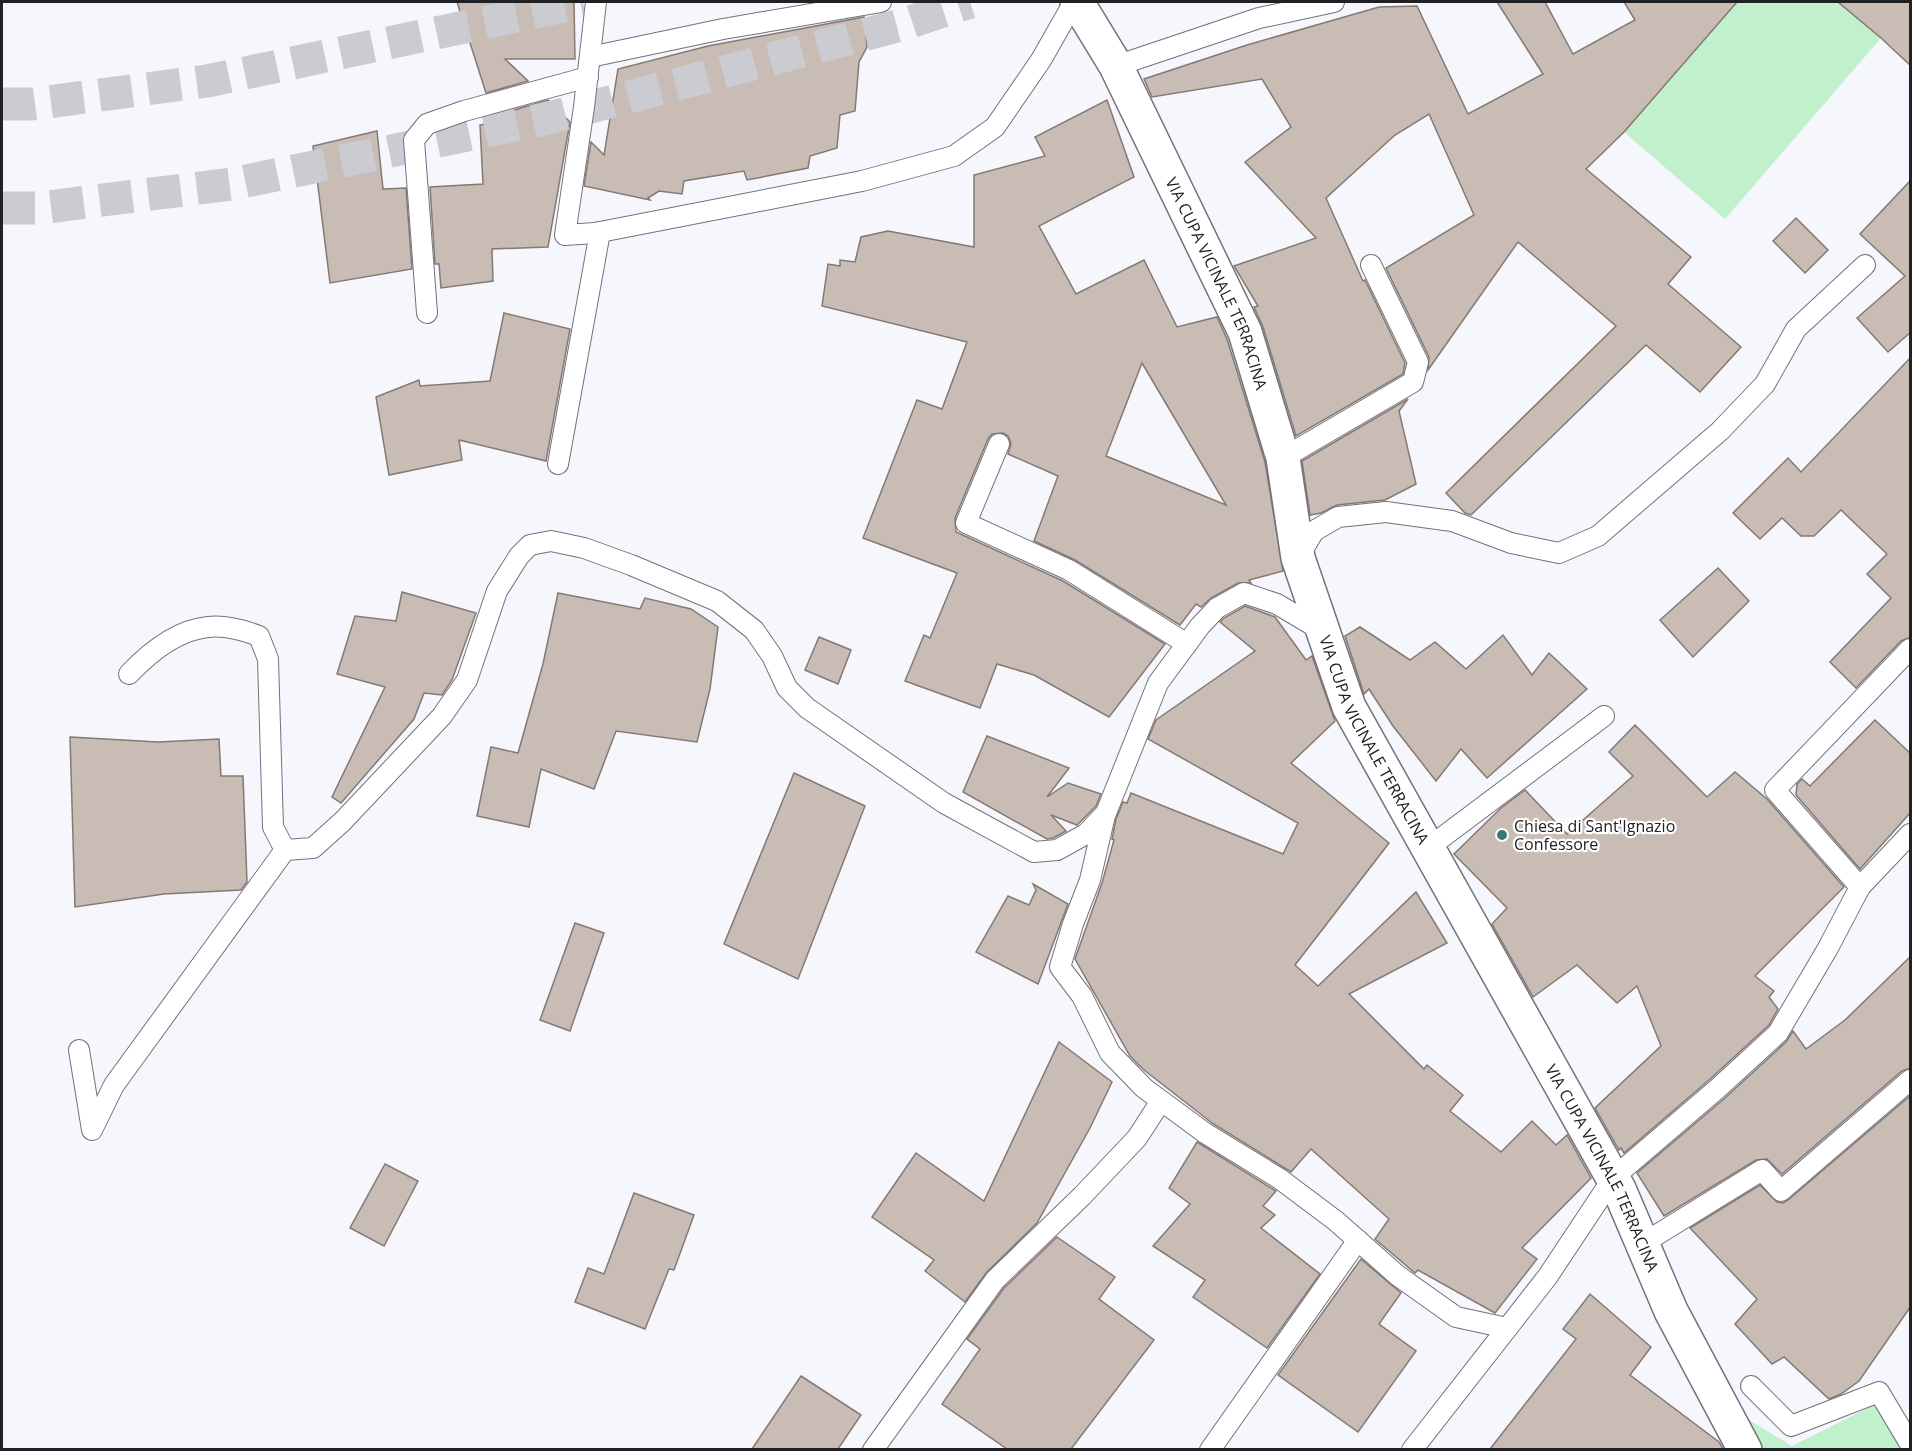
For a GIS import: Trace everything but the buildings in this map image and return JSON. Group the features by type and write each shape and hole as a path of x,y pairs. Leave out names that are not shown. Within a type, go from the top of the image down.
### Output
{"street":[{"name":"VIA CUPA VICINALE TERRACINA","path":"1076,2 1116,66 1245,332 1282,458 1298,558 1349,706 1613,1178 1671,1311 1745,1449"}],"lane":[{"path":"596,2 588,77 565,235 600,232 862,181 954,156 995,127 1041,60 1076,2"},
{"path":"590,57 723,29 881,2"},
{"path":"1116,66 1259,18 1334,2"},
{"path":"427,312 414,140 427,124 465,111 588,77"},
{"path":"558,464 600,232"},
{"path":"1282,458 1413,382 1418,362 1371,265"},
{"path":"1298,558 1314,531 1338,517 1386,512 1452,521 1511,543 1559,553 1598,536 1720,431 1765,384 1796,329 1865,265"},
{"path":"999,444 966,523 1070,570 1187,644"},
{"path":"79,1050 92,1130 114,1085 285,850 313,848 343,820 441,716 467,680 497,591 519,556 530,545 551,541 584,548 717,601 754,630 772,656 787,688 807,708 944,803 1034,852 1057,850 1086,834 1106,813"},
{"path":"1324,632 1277,604 1244,593 1217,608 1187,644 1158,683 1106,813 1090,880 1060,966 1082,996 1110,1053 1144,1088 1205,1134 1280,1179 1336,1221 1397,1275 1456,1317 1508,1328"},
{"path":"129,674 148,654 181,635 208,627 237,628 259,636 268,659 273,827 285,850"},
{"path":"1860,887 1775,790 1911,649"},
{"path":"1428,848 1604,716"},
{"path":"1412,1449 1548,1276 1613,1178 1778,1033 1828,948 1860,887 1911,834"},
{"path":"1642,1244 1762,1170 1781,1191 1911,1080"},
{"path":"873,1449 995,1280 1082,1196 1137,1138 1161,1101"},
{"path":"1210,1449 1358,1240"},
{"path":"1751,1386 1791,1426 1879,1392 1911,1444"}],"green space":[{"path":"1737,2 1838,2 1881,38 1725,219 1624,132"},
{"path":"1876,1404 1900,1449 1763,1449 1744,1417 1792,1446"}],"tunnel":[{"path":"2,104 32,104 207,81 583,2"},
{"path":"2,208 39,208 232,184 549,118 901,25 970,2"}],"place":[{"name":"Chiesa di Sant'Ignazio Confessore","path":"1502,835"}]}
